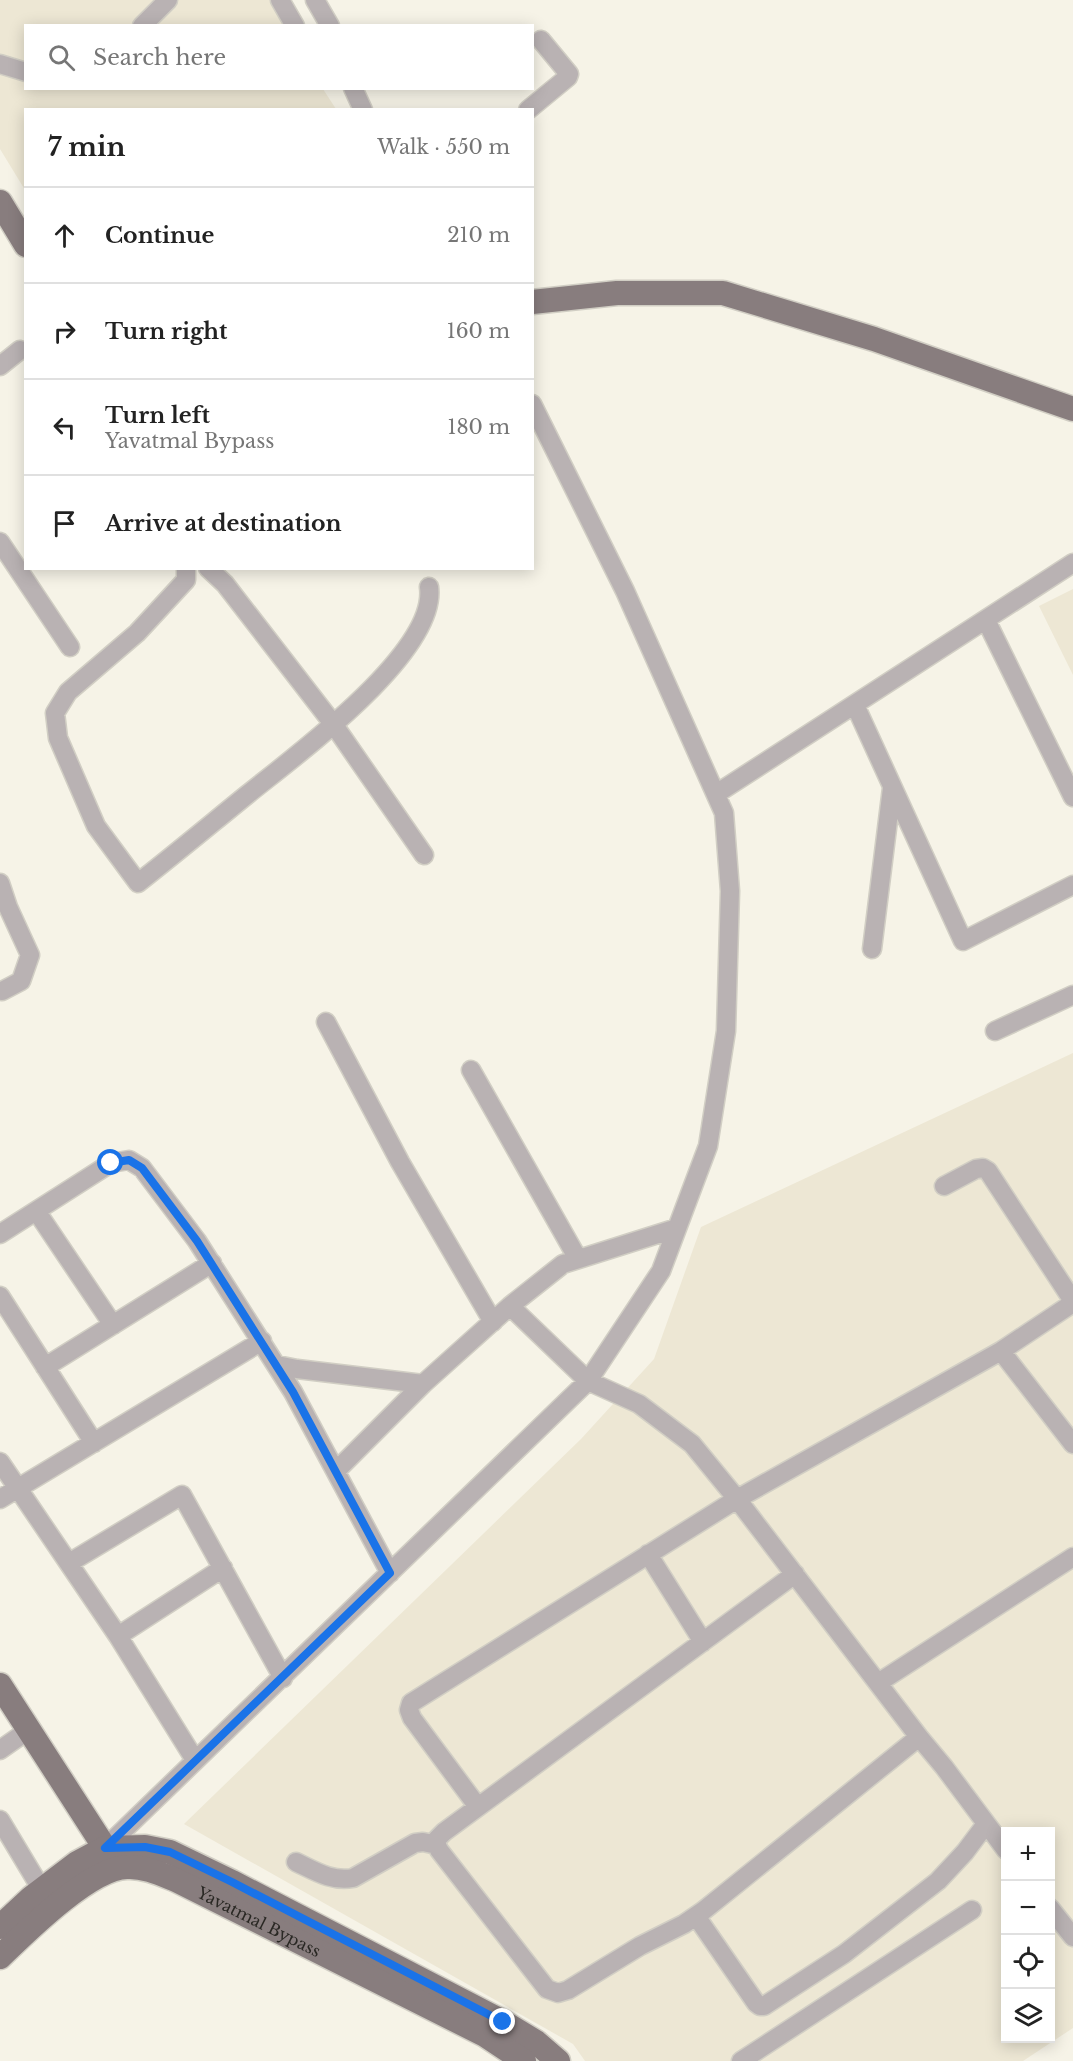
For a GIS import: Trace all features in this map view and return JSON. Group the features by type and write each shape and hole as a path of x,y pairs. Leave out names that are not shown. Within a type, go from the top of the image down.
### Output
{"main road":[{"path":"0,202 24,242"},
{"path":"534,302 617,293 723,293 874,339 1073,409"},
{"path":"0,1685 30,1729 107,1860"},
{"name":"Yavatmal Bypass","path":"0,1926 77,1863 107,1860 145,1847 170,1852 503,2022 536,2042 558,2061"},
{"name":"Yavatmal Bypass","path":"0,1957 45,1914 87,1884 107,1860"},
{"name":"Yavatmal Bypass","path":"107,1860 176,1880 485,2035 524,2061"}],"street":[{"path":"144,24 168,0"},
{"path":"280,0 294,24"},
{"path":"315,0 329,24"},
{"path":"530,108 569,74 541,40"},
{"path":"0,64 24,71"},
{"path":"351,90 362,108"},
{"path":"0,366 20,350"},
{"path":"107,1860 195,1760 283,1678 588,1381 661,1271 708,1146 726,1031 730,891 724,813 625,591 534,408"},
{"path":"0,542 70,647"},
{"path":"716,794 1073,563"},
{"path":"186,570 186,580 137,633 68,692 55,713 58,738 96,826 138,883 334,725 380,681 407,647 425,615 430,599 429,587"},
{"path":"210,570 225,584 334,725 424,855"},
{"path":"986,620 1073,797"},
{"path":"855,705 963,940 1073,885"},
{"path":"872,949 892,786"},
{"path":"0,883 30,955 21,981 2,991"},
{"path":"995,1031 1073,995"},
{"path":"326,1022 400,1162 493,1322"},
{"path":"471,1070 578,1259"},
{"path":"0,1234 111,1163 129,1160 142,1168 212,1263 277,1365 390,1573"},
{"path":"478,1807 412,1718 411,1703 737,1499 1001,1351 1073,1302 988,1171 976,1168 944,1186"},
{"path":"37,1212 113,1325"},
{"path":"336,1472 423,1383 510,1306 563,1264 677,1228"},
{"path":"45,1367 212,1263"},
{"path":"0,1296 94,1443"},
{"path":"510,1306 588,1381 639,1404 692,1444 944,1767 1001,1845"},
{"path":"0,1499 262,1341"},
{"path":"1001,1351 1073,1444"},
{"path":"277,1365 423,1383"},
{"path":"0,1462 118,1636 195,1760"},
{"path":"69,1563 182,1495 283,1678"},
{"path":"648,1554 703,1642"},
{"path":"878,1683 1073,1557"},
{"path":"118,1636 223,1568"},
{"path":"436,1845 437,1839 478,1807 795,1574"},
{"path":"0,1750 30,1729"},
{"path":"296,1862 330,1878 343,1880 353,1878 415,1843 436,1845 547,1989 558,1993 568,1990 640,1946 696,1916 919,1737"},
{"path":"0,1820 42,1890"},
{"path":"696,1916 756,2003 764,2006 844,1954 938,1881 965,1852 986,1824"},
{"path":"741,2061 972,1910"},
{"path":"1055,1914 1073,1937"}],"shaded area":[{"path":"0,0 271,0 285,24 24,24 24,90 324,90 335,108 24,108 24,188 0,149"},
{"path":"1073,589 1073,675 1039,606"},
{"path":"1073,1053 1073,2028 1055,2040 1055,1827 1001,1827 1001,2043 1050,2043 1023,2061 585,2061 573,2044 184,1824 581,1439 654,1359 701,1227"}],"route":[{"path":"111,1163 129,1160 142,1168 197,1241 293,1392 390,1573 105,1848 145,1847 170,1852 503,2022"}]}
